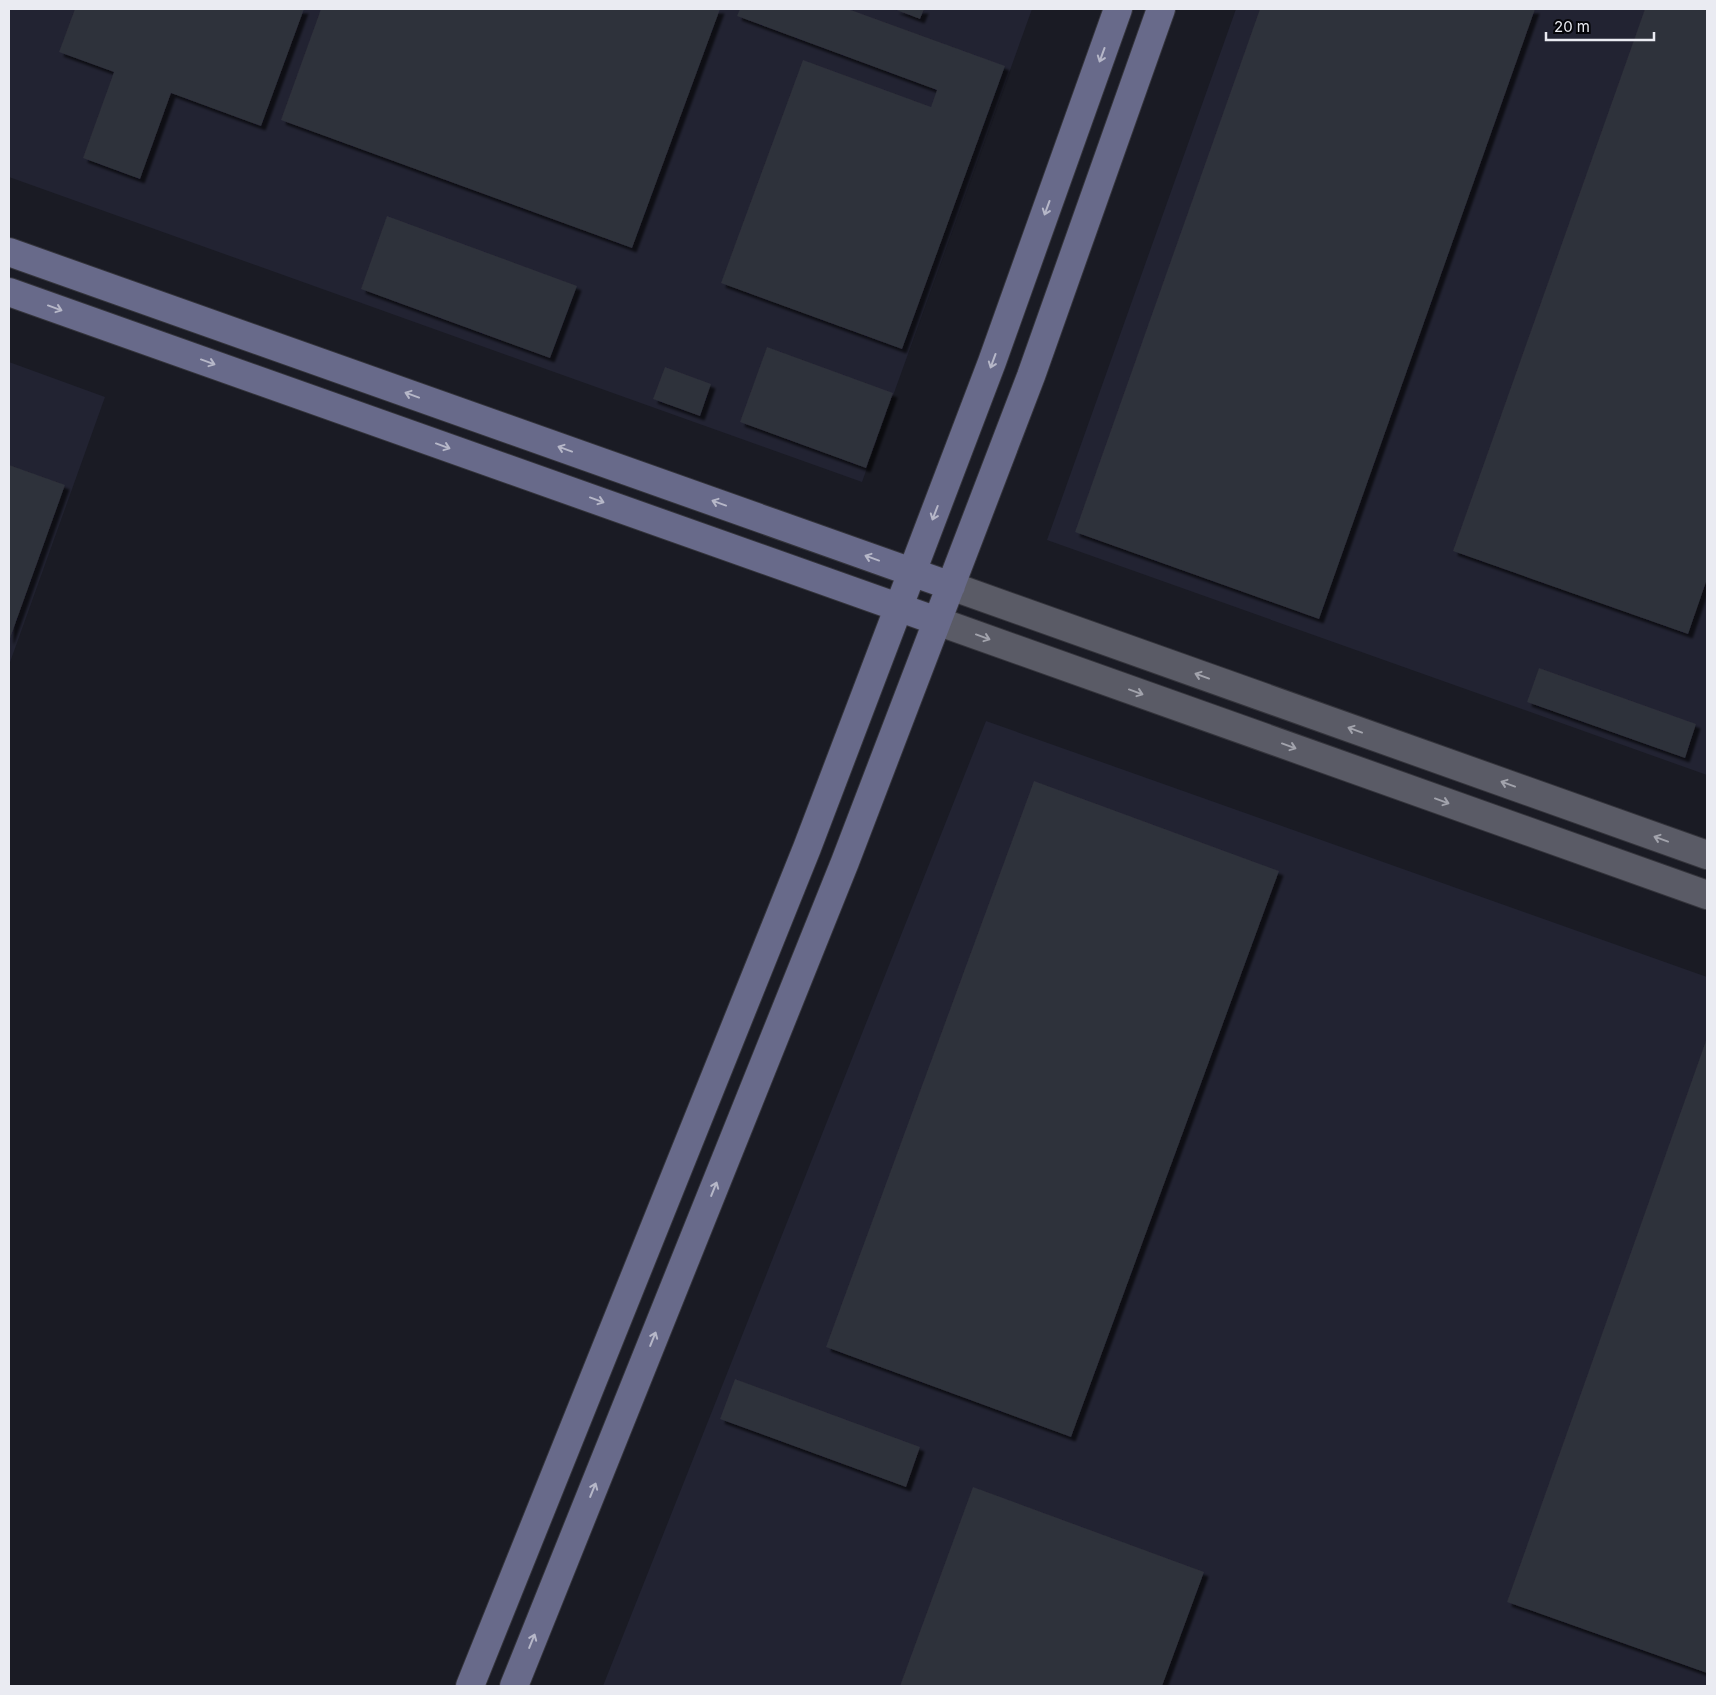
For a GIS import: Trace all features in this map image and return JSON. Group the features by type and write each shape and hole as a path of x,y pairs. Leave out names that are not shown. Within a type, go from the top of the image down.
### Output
{"main road":[{"path":"470,1686 804,857 992,362 1118,9"},
{"path":"514,1686 838,881 1031,376 1161,9"},
{"path":"9,252 951,586"},
{"path":"9,292 937,621"}],"street":[{"path":"951,586 1707,855"},
{"path":"937,621 1707,895"}],"shaded area":[{"path":"9,9 1032,9 862,482 9,177"},
{"path":"1236,9 1707,9 1707,775 1047,540"},
{"path":"9,362 105,397 9,665"},
{"path":"986,721 1707,977 1707,1686 603,1686"}],"building":[{"path":"75,9 304,9 261,126 171,93 140,179 83,158 114,72 59,52"},
{"path":"321,9 720,9 632,248 281,120"},
{"path":"740,9 848,9 1005,66 902,349 721,283 803,60 931,107 937,90 737,16"},
{"path":"894,9 924,9 920,19"},
{"path":"1260,9 1535,9 1319,619 1075,532"},
{"path":"1645,9 1707,9 1707,579 1688,634 1453,551"},
{"path":"387,216 577,286 550,358 361,289"},
{"path":"767,347 893,393 866,468 740,422"},
{"path":"665,367 711,384 700,416 653,399"},
{"path":"9,465 65,485 9,641"},
{"path":"1539,668 1696,724 1685,758 1527,702"},
{"path":"1034,781 1279,871 1071,1437 826,1347"},
{"path":"1707,1038 1707,1673 1507,1602"},
{"path":"735,1379 920,1447 906,1487 720,1419"},
{"path":"973,1487 1204,1572 1162,1686 900,1686"}]}
